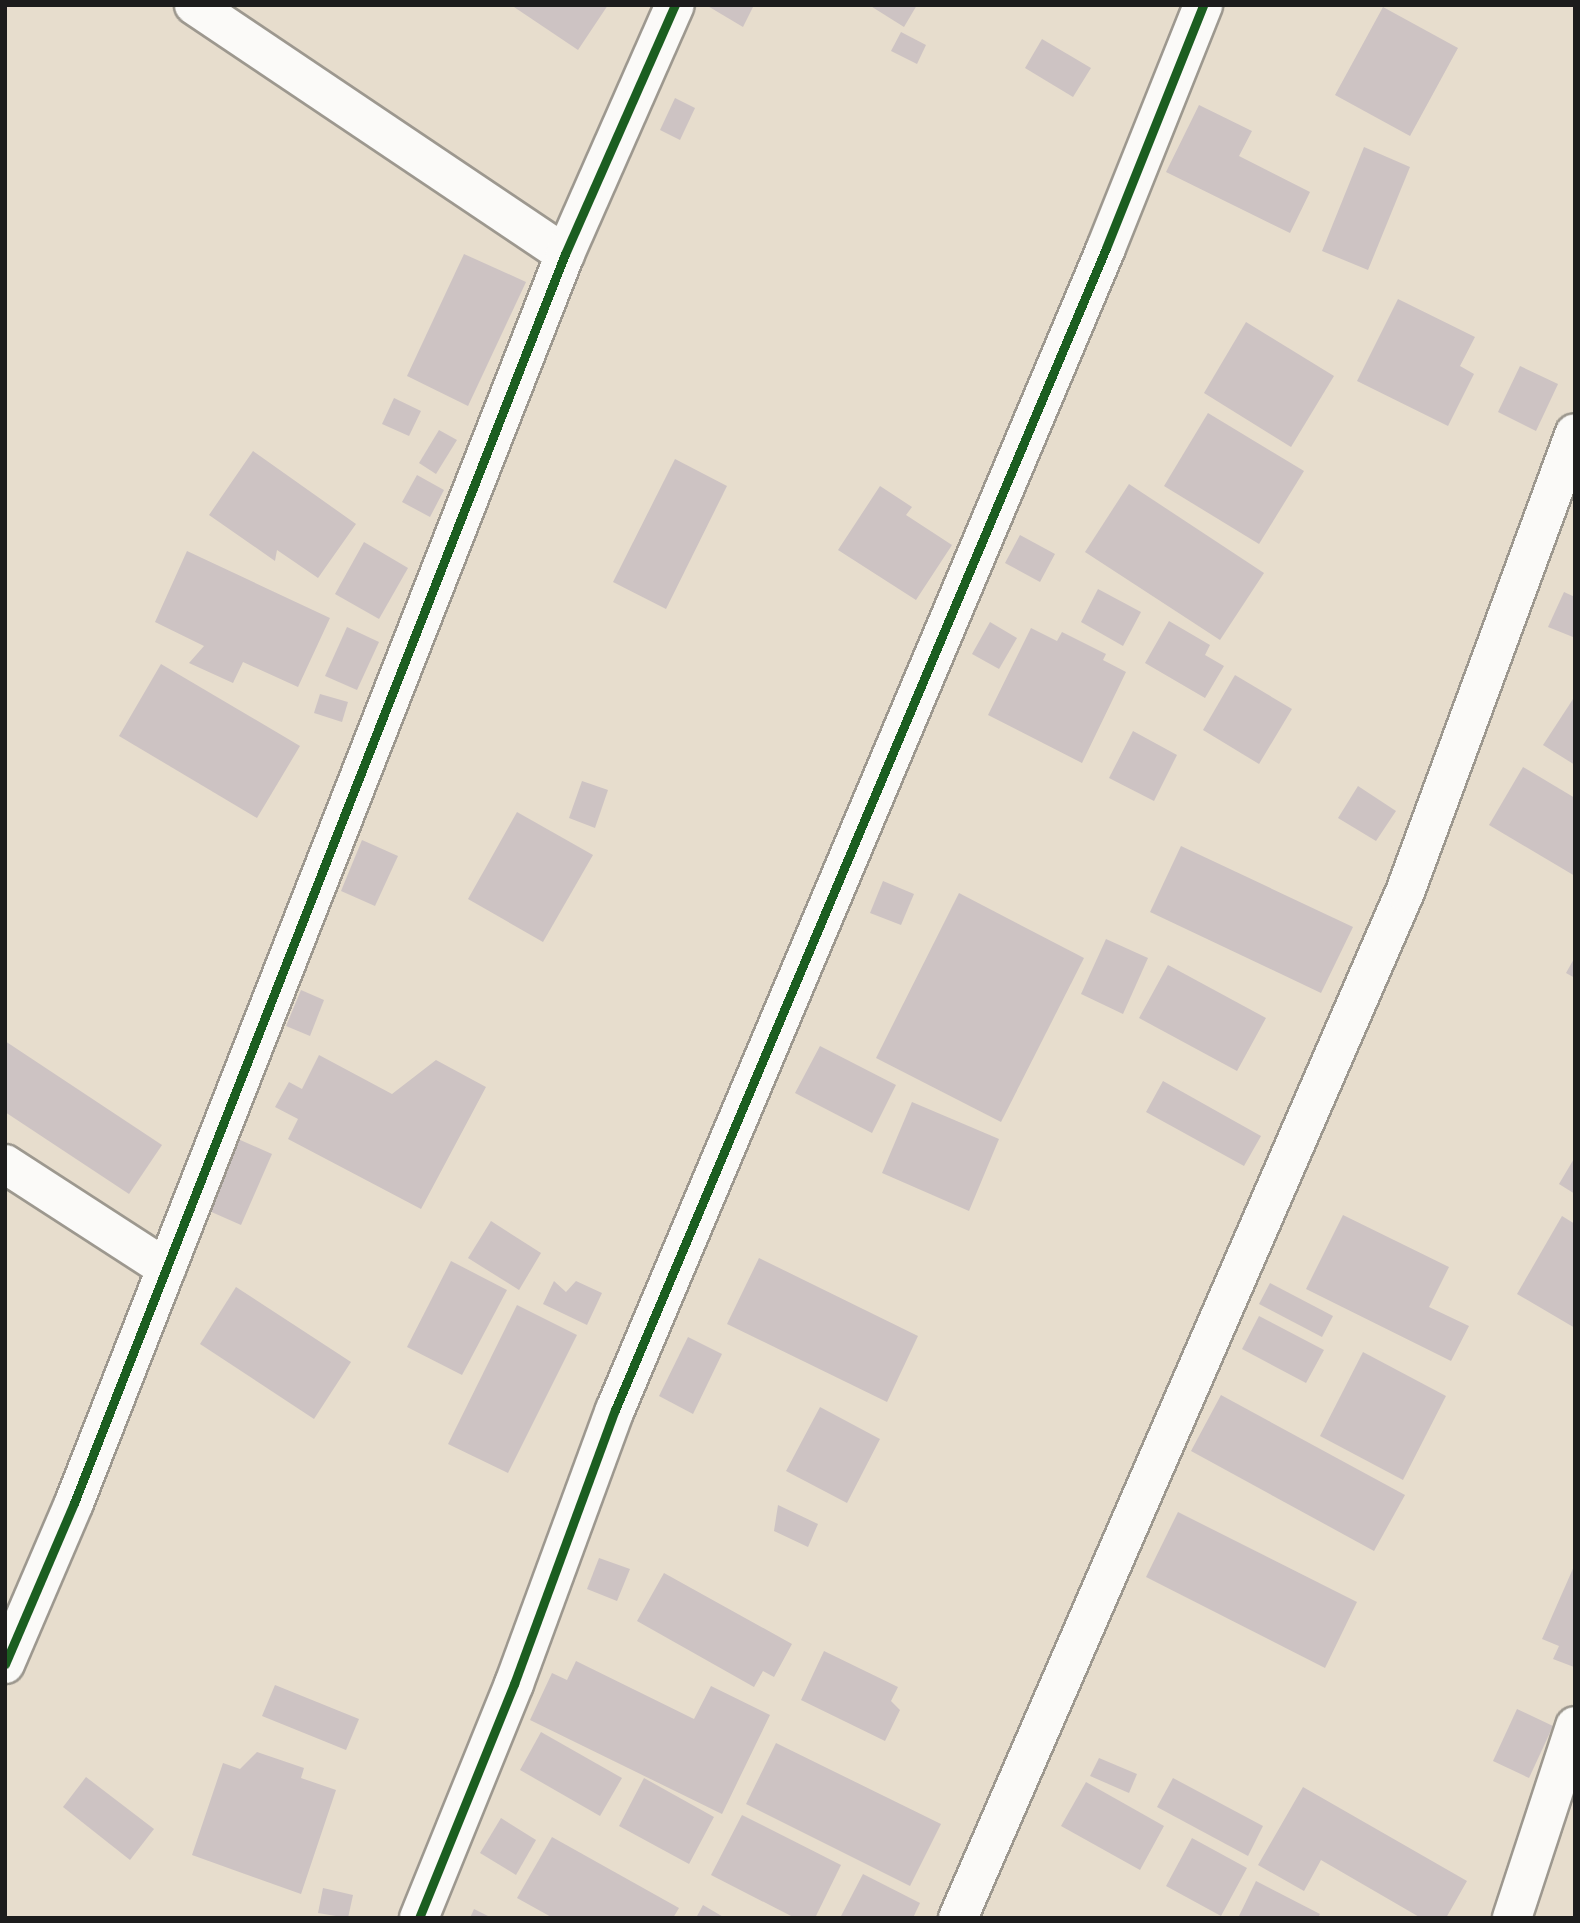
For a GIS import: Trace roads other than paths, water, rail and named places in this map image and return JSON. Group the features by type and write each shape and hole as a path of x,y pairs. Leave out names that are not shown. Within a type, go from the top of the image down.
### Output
{"street":[{"path":"194,5 565,254"},
{"path":"5,1664 166,1268 565,254 676,5"},
{"path":"419,1918 513,1684 615,1410 1106,248 1203,5"},
{"path":"958,1918 1405,892 1575,433"},
{"path":"5,1164 166,1268"},
{"path":"1512,1918 1575,1726"}]}
